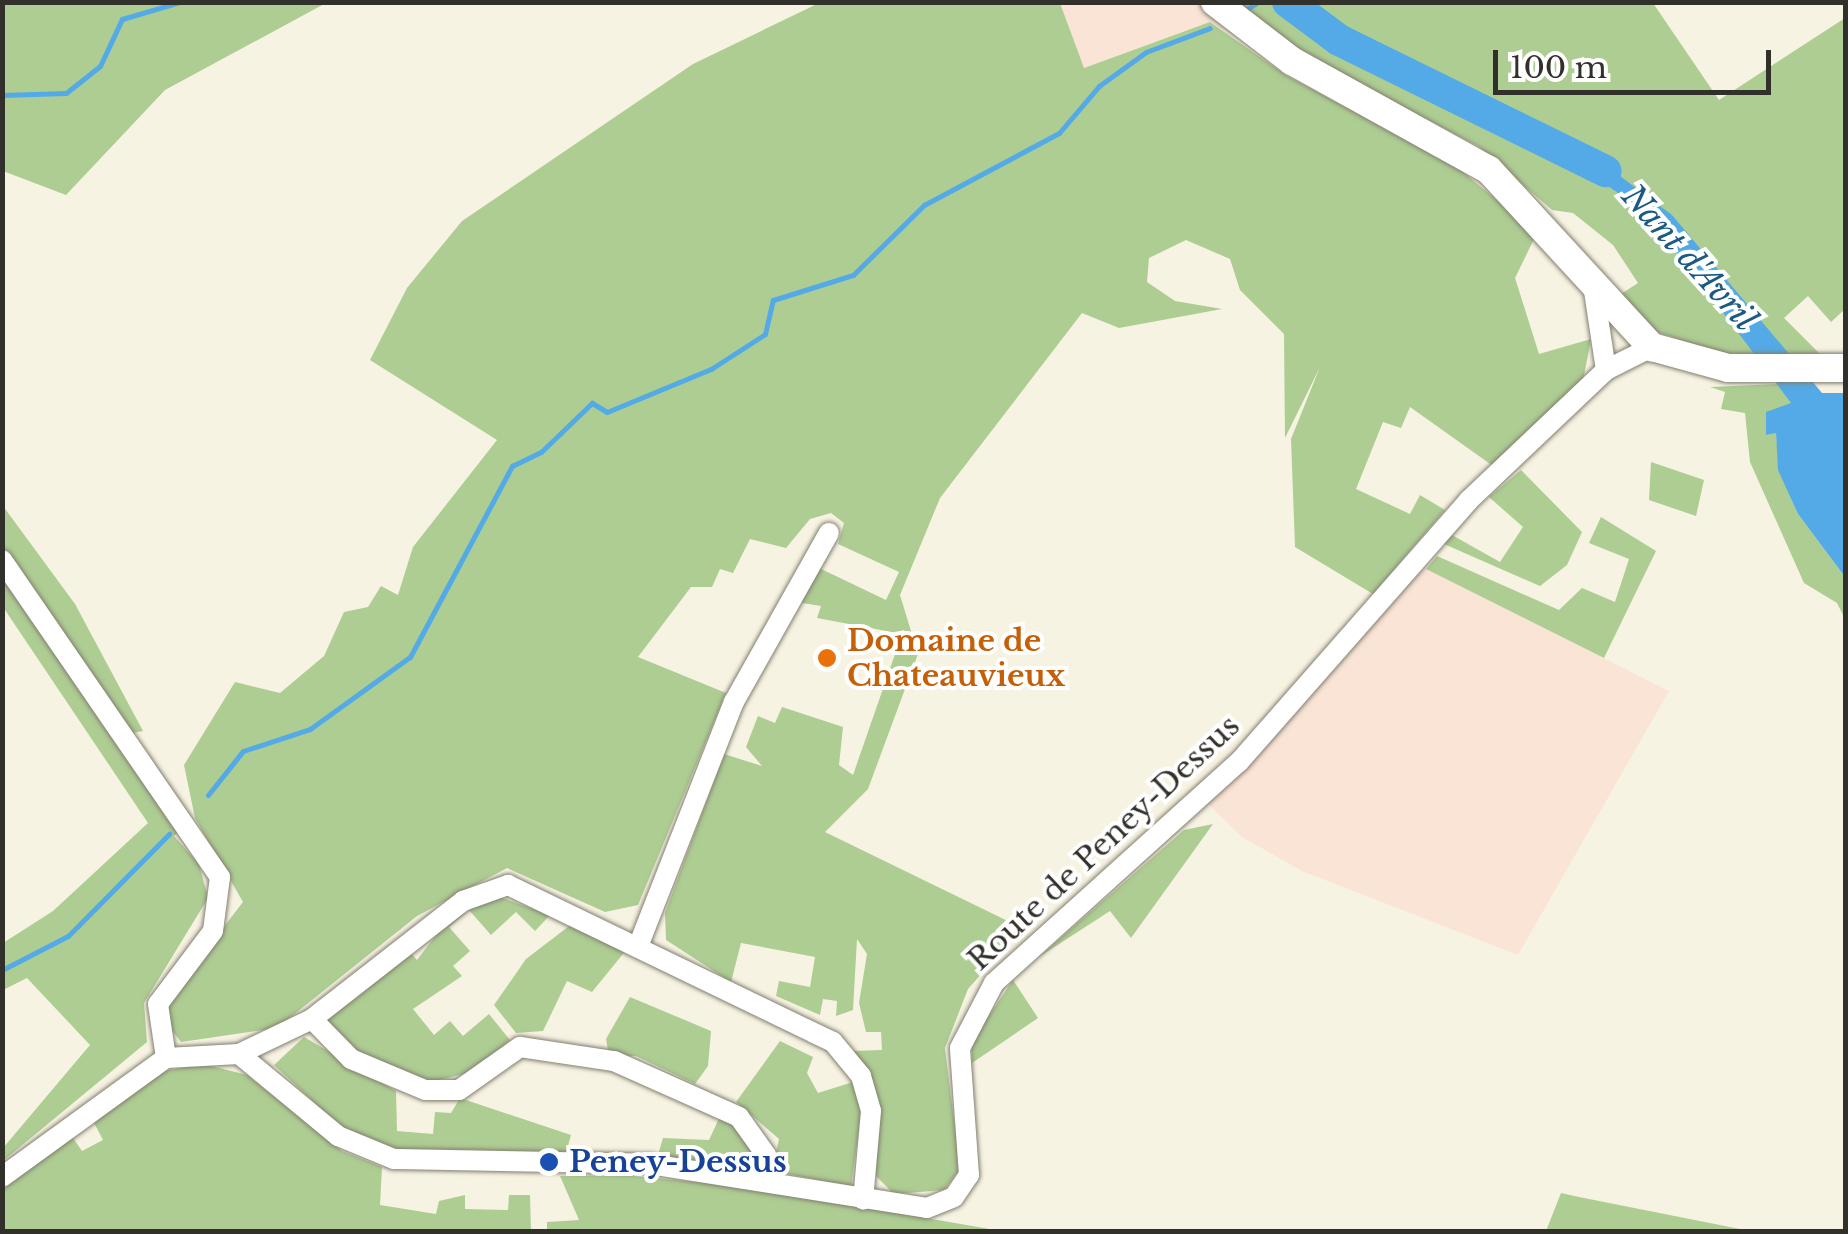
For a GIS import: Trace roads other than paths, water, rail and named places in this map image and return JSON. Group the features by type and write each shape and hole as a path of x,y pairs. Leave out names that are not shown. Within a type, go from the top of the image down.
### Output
{"street":[{"path":"1216,2 1292,62 1489,170 1594,291 1652,347 1752,369 1833,368"},
{"path":"1594,291 1606,370"},
{"name":"Route de Peney-Dessus","path":"239,1054 338,1136 374,1154 650,1164 760,1178 863,1200 928,1208 961,1190 972,1147 960,1048 994,982 1239,762 1444,526 1606,370 1652,347"},
{"path":"640,944 734,702 829,533"},
{"path":"2,560 220,877 218,920 158,1004 166,1058"},
{"path":"2,1177 166,1058 239,1054 312,1019 416,932 500,885 640,944 844,1052 871,1111 863,1200"},
{"path":"312,1019 351,1059 425,1090 459,1090 520,1047 614,1061 739,1117 766,1156 760,1178"}],"water":[{"path":"1576,143 1672,215 1822,393 1845,393 1845,577 1798,514 1778,470 1776,433 1766,435 1766,412 1791,403 1682,258 1621,195 1567,158"}],"waterway":[{"path":"2,95 66,93 100,66 122,19 180,2"},
{"path":"1247,9 1258,2"},
{"name":"Nant d'Avril","path":"1288,2 1339,40 1605,171"},
{"path":"208,795 243,751 310,729 410,657 512,466 541,452 592,403 607,412 711,369 765,334 773,300 853,275 924,205 1059,133 1099,86 1146,52 1210,28"},
{"path":"2,970 68,936 169,834"}],"place":[{"name":"Domaine de Chateauvieux","path":"827,658"},
{"name":"Peney-Dessus","path":"549,1162"}]}
